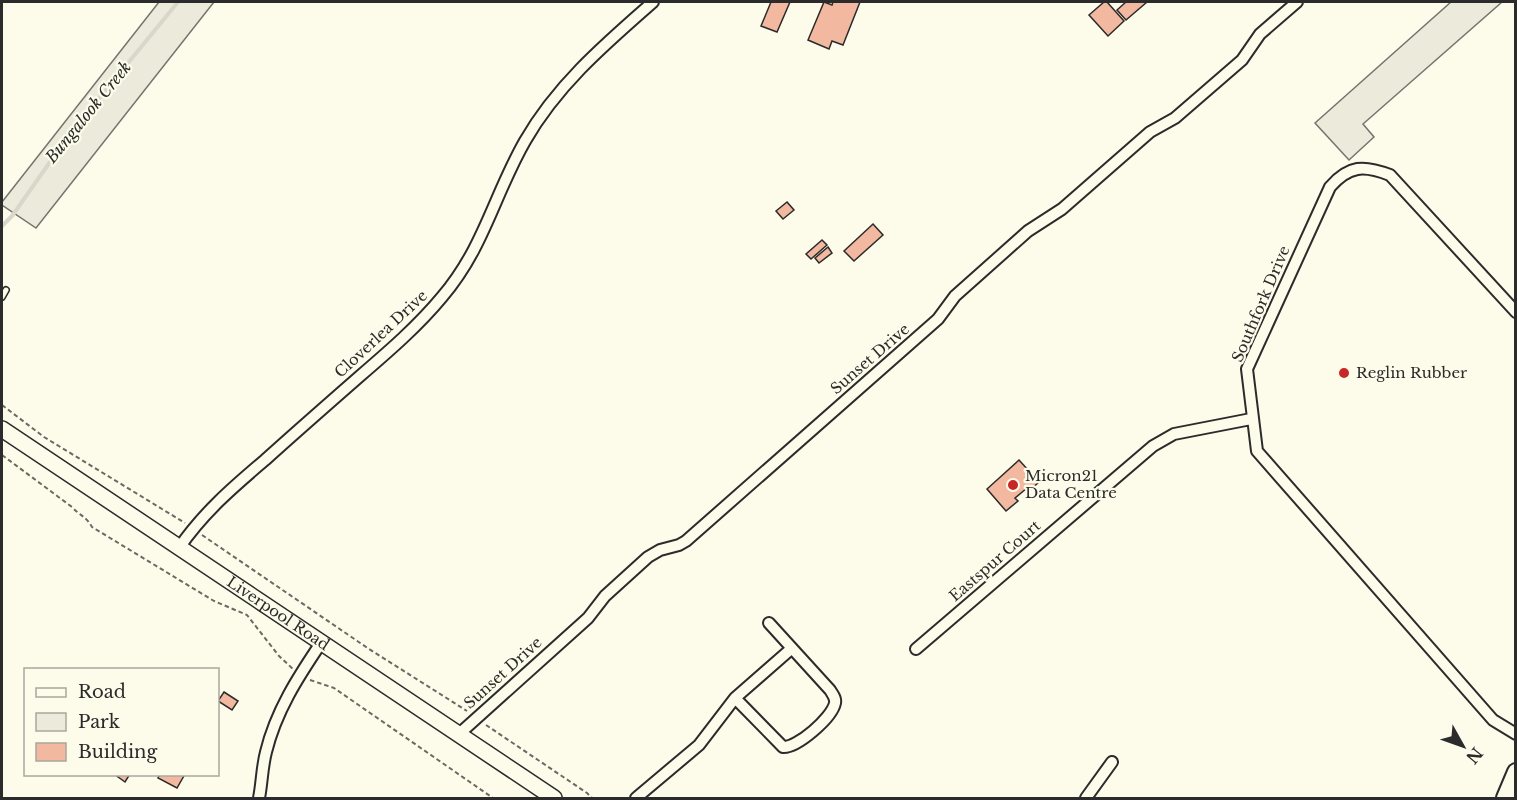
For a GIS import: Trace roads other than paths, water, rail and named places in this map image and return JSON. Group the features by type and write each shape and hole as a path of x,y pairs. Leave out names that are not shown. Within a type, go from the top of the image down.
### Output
{"main road":[{"name":"Liverpool Road","path":"2,429 554,798"},
{"path":"1505,798 1515,772"}],"street":[{"name":"Cloverlea Drive","path":"179,548 192,529 221,498 402,339 442,298 461,274 475,249 514,163 538,117 587,60 653,2"},
{"name":"Sunset Drive","path":"459,734 588,618 605,596 648,557 686,541 929,327 944,313 955,296 1028,231 1062,209 1150,132 1175,118 1225,75 1242,60 1260,34 1297,2"},
{"name":"Southfork Drive","path":"1515,312 1390,175 1374,169 1353,168 1340,176 1330,187 1247,369 1251,419 1257,452 1487,712 1515,734"},
{"name":"Eastspur Court","path":"916,649 1153,446 1174,434 1251,419"},
{"path":"735,698 783,747 789,748 795,745 830,715 835,700 830,690 769,623"},
{"path":"259,798 266,753 274,725 284,701 321,643"},
{"path":"636,798 699,745 735,698 791,649"},
{"path":"1086,798 1112,762"}],"lane":[{"path":"2,297 6,290"}],"waterway":[{"name":"Bungalook Creek","path":"2,226 12,216 69,135 178,2"}],"place":[{"name":"Reglin Rubber","path":"1344,373"},
{"name":"Micron21 Data Centre","path":"1013,485"}]}
